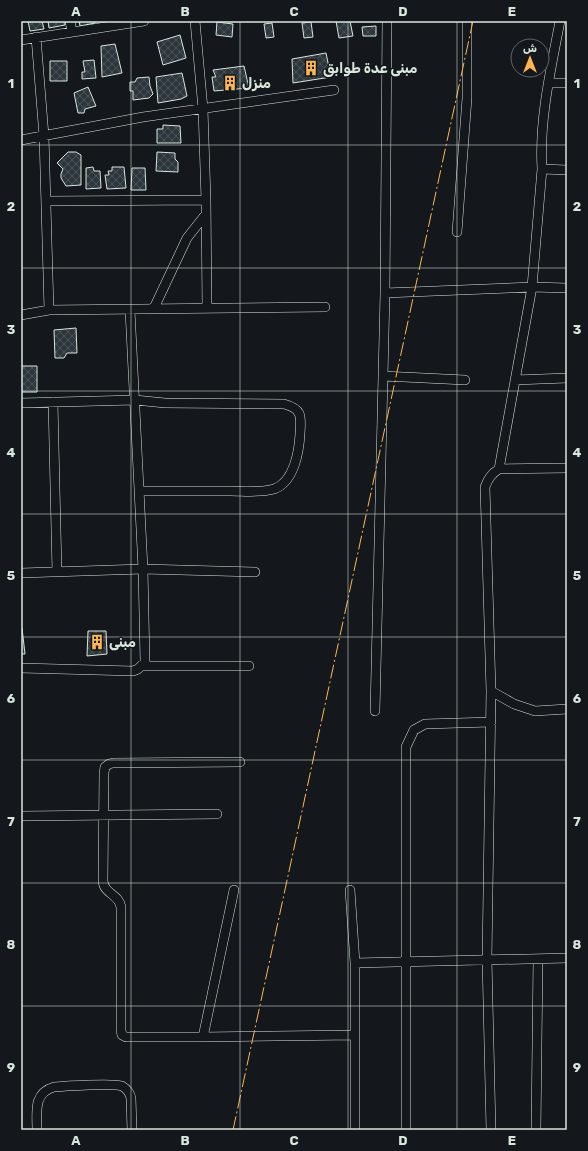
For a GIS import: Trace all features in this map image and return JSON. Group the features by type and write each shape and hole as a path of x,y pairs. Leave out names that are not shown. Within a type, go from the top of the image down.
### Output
{"street":[{"path":"70,21 72,32"},
{"path":"21,40 120,23 144,21"},
{"path":"195,21 203,109 207,308"},
{"path":"375,711 383,376 387,21"},
{"path":"458,232 467,98 467,21"},
{"path":"499,469 532,287 542,169 541,151 548,83 560,21"},
{"path":"36,38 44,136 49,310"},
{"path":"548,83 567,83"},
{"path":"21,140 143,117 334,90"},
{"path":"542,169 567,170"},
{"path":"46,201 206,200"},
{"path":"154,308 187,238 206,214"},
{"path":"384,293 532,287 567,288"},
{"path":"21,315 49,310 325,307"},
{"path":"130,310 143,570 145,659 142,666"},
{"path":"383,376 465,380"},
{"path":"515,380 567,378"},
{"path":"21,403 135,400 165,403 284,404 293,406 298,411 301,418 299,449 289,476 274,489 255,491 139,491"},
{"path":"52,402 57,572"},
{"path":"491,1130 487,959 491,691 485,487 487,480 499,469 567,468"},
{"path":"21,574 143,570 255,572"},
{"path":"21,668 133,671 142,666 249,666"},
{"path":"491,691 514,704 535,711 567,709"},
{"path":"406,1130 406,746 414,730 425,724 491,722"},
{"path":"240,762 109,764 105,767 103,814 103,885 107,891 118,900 121,907 121,1032 126,1037 355,1035"},
{"path":"21,816 217,814"},
{"path":"203,1037 234,890"},
{"path":"350,890 355,962 355,1130"},
{"path":"355,962 567,958"},
{"path":"536,1130 538,959"},
{"path":"37,1130 38,1102 39,1098 46,1089 54,1087 117,1085 127,1090 132,1098 132,1130"}],"building":[{"path":"28,21 42,21 44,29 30,31"},
{"path":"48,21 65,21 65,25 49,28"},
{"path":"79,21 94,21 95,23 80,26"},
{"path":"336,21 350,21 353,36 339,38"},
{"path":"217,22 233,24 232,37 216,35"},
{"path":"311,22 313,37 304,38 302,23"},
{"path":"272,23 274,37 266,38 264,24"},
{"path":"376,26 376,36 363,36 362,27"},
{"path":"180,35 186,58 163,65 157,42"},
{"path":"115,44 122,73 102,77 101,46"},
{"name":"مبنى عدة طوابق","path":"326,53 331,77 293,83 292,59"},
{"path":"94,60 96,78 82,79 82,72 85,72 83,61"},
{"path":"50,61 67,61 67,81 50,81"},
{"name":"منزل","path":"244,66 249,88 214,91 212,77 216,77 213,70"},
{"path":"182,73 187,96 181,99 158,103 156,77"},
{"path":"149,77 153,94 149,98 133,100 133,91 130,91 130,82 135,82 137,78"},
{"path":"88,87 96,106 85,109 84,113 78,113 74,93"},
{"path":"163,125 180,126 181,143 157,143 157,129 163,129"},
{"path":"68,152 76,152 81,155 81,185 66,186 61,178 63,169 57,163"},
{"path":"157,152 175,153 175,159 178,162 178,172 156,171"},
{"path":"93,167 94,171 100,171 101,188 86,189 86,168"},
{"path":"112,167 124,167 126,188 107,189 105,175 109,175 108,171 112,171"},
{"path":"132,168 145,168 146,190 131,190"},
{"path":"76,328 77,353 67,353 64,358 55,358 54,330"},
{"path":"21,366 37,366 37,392 21,392"},
{"path":"21,628 25,654 22,654 21,651"},
{"name":"مبنى","path":"88,631 106,631 107,654 87,656"}],"power":[{"path":"233,1130 473,21"}],"place":[{"name":"مبنى عدة طوابق","path":"311,68"},
{"name":"منزل","path":"230,83"},
{"name":"مبنى","path":"97,642"}]}
